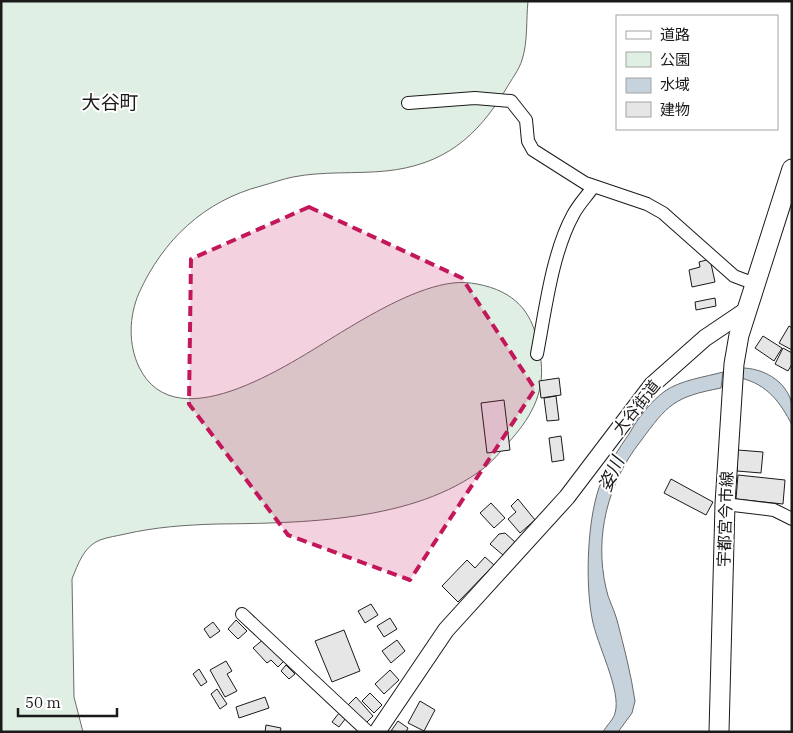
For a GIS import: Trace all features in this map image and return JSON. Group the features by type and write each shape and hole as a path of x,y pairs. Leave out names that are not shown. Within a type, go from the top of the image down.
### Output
{"main road":[{"path":"748,309 792,170"},
{"name":"宇都宮今市線","path":"719,732 725,504 731,394 734,364 748,309"},
{"name":"大谷街道","path":"378,732 446,630 567,497 652,385 705,338 748,309"}],"street":[{"path":"408,103 474,98 510,101 526,120 528,141 533,150 593,187 647,204 662,213 734,276 755,284"},
{"path":"537,354 550,284 561,247 573,216 593,187"},
{"path":"725,504 774,510 792,519"},
{"path":"242,614 368,732"}],"highlighted area":[{"path":"309,207 462,278 535,389 410,580 288,535 189,404 191,259"}],"green space":[{"path":"1,1 528,1 525,46 521,64 495,106 471,134 457,146 442,155 407,168 293,177 240,193 221,202 204,212 188,225 160,256 139,293 133,311 131,330 135,358 139,367 157,389 181,398 208,397 239,388 269,375 345,330 411,295 440,285 453,283 478,284 491,287 512,298 526,312 534,330 542,373 538,396 529,416 516,434 484,468 456,486 425,499 391,509 356,516 320,520 171,527 112,537 94,543 82,556 72,579 74,697 83,732 1,732"}],"water":[{"path":"742,368 765,373 784,387 792,404 792,425 778,402 766,390 741,378"},
{"name":"姿川","path":"723,372 721,388 682,399 673,404 658,419 629,458 612,493 606,511 602,549 603,568 607,592 625,650 635,701 632,713 618,732 603,732 612,720 616,704 612,680 594,628 588,586 590,529 597,494 614,456 640,416 654,400 678,384"}],"building":[{"path":"710,259 715,282 692,287 689,270 700,267 699,262"},
{"path":"715,298 716,306 696,310 695,302"},
{"path":"789,326 792,328 792,350 779,343"},
{"path":"763,336 782,348 774,361 755,348"},
{"path":"783,348 792,353 792,364 788,371 775,364"},
{"path":"559,378 561,395 541,398 539,381"},
{"path":"556,396 559,420 547,421 544,398"},
{"path":"504,400 510,450 487,453 481,403"},
{"path":"561,436 564,460 552,462 549,438"},
{"path":"738,450 763,452 761,473 737,471"},
{"path":"738,475 785,480 783,504 736,499"},
{"path":"671,479 713,502 706,515 664,493"},
{"path":"518,499 535,520 520,533 508,519 516,512 511,506"},
{"path":"491,503 505,518 494,528 480,513"},
{"path":"505,533 515,542 503,555 490,544 499,534"},
{"path":"485,557 494,565 458,602 442,586 467,560 475,568"},
{"path":"371,604 378,615 365,623 358,611"},
{"path":"390,618 397,629 384,637 377,626"},
{"path":"236,620 247,631 238,639 228,629"},
{"path":"213,622 220,631 210,638 204,629"},
{"path":"344,630 360,671 332,682 315,641"},
{"path":"265,638 285,660 278,667 271,660 267,663 253,648"},
{"path":"397,640 405,651 391,663 382,651"},
{"path":"226,661 232,671 227,674 237,691 225,697 210,670"},
{"path":"286,665 295,674 289,679 281,671"},
{"path":"199,669 207,682 201,686 193,674"},
{"path":"390,670 399,680 384,694 375,684"},
{"path":"217,689 227,704 220,709 211,694"},
{"path":"370,693 382,705 374,713 362,701"},
{"path":"265,697 269,708 239,718 236,707"},
{"path":"356,697 373,716 365,724 348,705"},
{"path":"420,701 435,710 424,731 408,723"},
{"path":"339,713 346,718 339,727 332,722"},
{"path":"398,721 408,728 406,732 391,731"},
{"path":"266,725 281,728 280,732 265,732"}],"district":[{"name":"大谷町","path":"110,102"}]}
